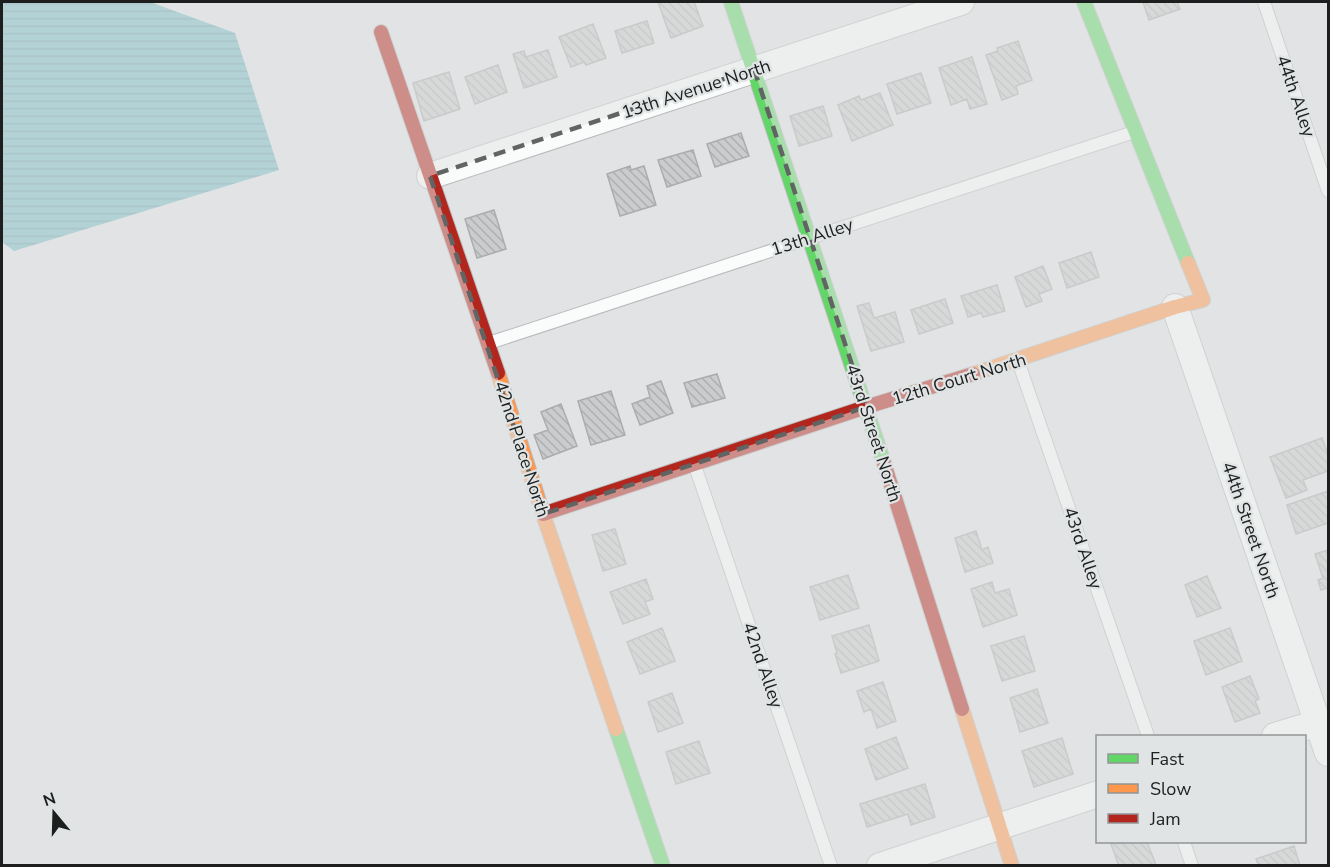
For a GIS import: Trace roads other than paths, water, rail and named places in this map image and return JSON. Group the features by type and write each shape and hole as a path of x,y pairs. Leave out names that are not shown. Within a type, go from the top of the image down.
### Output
{"street":[{"name":"43rd Street North","path":"731,2 866,408 1012,866"},
{"name":"13th Avenue North","path":"430,176 961,2"},
{"path":"1084,2 1136,132"},
{"name":"42nd Place North","path":"381,32 663,866"},
{"name":"12th Court North","path":"543,513 1175,307 1203,300 1136,132"},
{"name":"44th Street North","path":"1175,307 1329,753"},
{"path":"1278,735 1318,723"},
{"path":"880,866 1096,795"}],"lane":[{"name":"44th Alley","path":"1264,2 1329,191"},
{"name":"13th Alley","path":"488,343 1136,132"},
{"name":"43rd Alley","path":"1018,360 1148,735"},
{"name":"42nd Alley","path":"694,465 831,866"},
{"path":"1184,843 1192,866"}],"water":[{"path":"2,2 150,2 235,33 279,170 14,251 2,242"}]}
